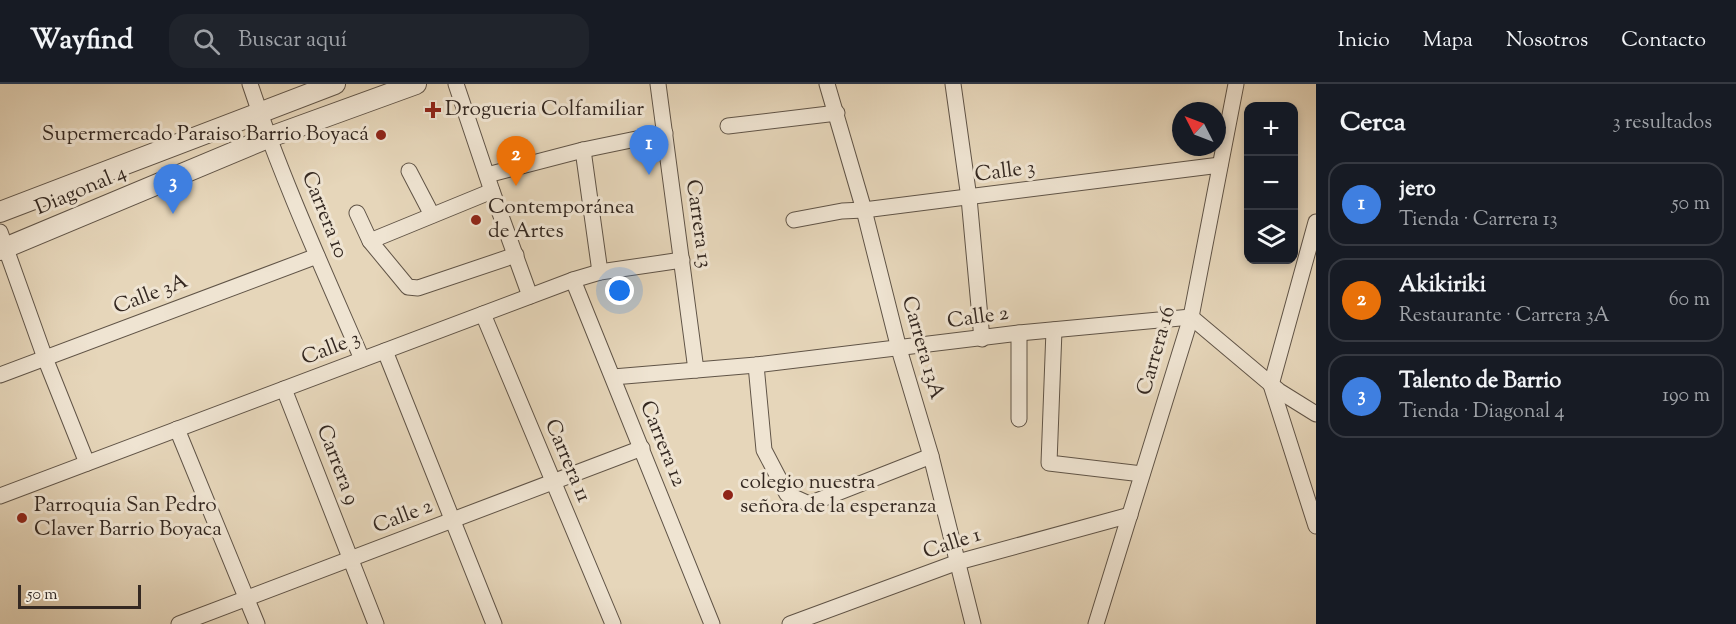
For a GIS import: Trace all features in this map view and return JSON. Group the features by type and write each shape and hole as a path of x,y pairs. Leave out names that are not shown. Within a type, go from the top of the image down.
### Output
{"street":[{"name":"Carrera 10","path":"250,84 317,256 362,359"},
{"name":"Diagonal 4","path":"0,212 334,84"},
{"name":"Diagonal 4","path":"2,243 270,137 416,84"},
{"path":"456,84 530,296"},
{"name":"Carrera 13","path":"658,84 696,370"},
{"name":"Carrera 13A","path":"827,84 864,210 899,349 931,456 973,624"},
{"path":"953,84 969,198 982,339"},
{"name":"Carrera 16","path":"1096,624 1191,317 1236,84"},
{"path":"728,126 837,113"},
{"path":"487,175 583,150 665,133"},
{"path":"583,150 600,272"},
{"name":"Calle 3","path":"794,220 842,211 969,198 1220,165"},
{"path":"409,171 432,215"},
{"path":"370,241 492,191"},
{"path":"357,213 370,241 408,287 418,288 516,255"},
{"path":"1316,222 1271,385 1316,526"},
{"path":"2,243 87,464"},
{"name":"Calle 3A","path":"0,375 317,256"},
{"name":"Calle 3","path":"0,496 573,280 600,272 682,260"},
{"name":"Carrera 12","path":"573,280 712,624"},
{"name":"Carrera 11","path":"483,314 613,624"},
{"path":"1191,317 1271,385 1316,414"},
{"name":"Calle 2","path":"613,377 756,365 1019,333 1191,317"},
{"path":"1054,330 1049,462 1142,474"},
{"path":"1019,333 1019,419"},
{"path":"385,351 494,624"},
{"path":"756,365 764,450 786,494 809,504 931,456"},
{"name":"Carrera 9","path":"284,389 376,624"},
{"path":"177,429 257,624"},
{"name":"Calle 2","path":"179,624 642,448"},
{"name":"Calle 1","path":"790,624 958,562 1130,515"}],"place":[{"name":"Drogueria Colfamiliar","path":"433,110"},
{"name":"Supermercado Paraiso Barrio Boyacá","path":"381,135"},
{"name":"jero","path":"649,175"},
{"name":"Akikiriki","path":"516,186"},
{"name":"Talento de Barrio","path":"173,214"},
{"name":"Contemporánea de Artes","path":"476,220"},
{"name":"colegio nuestra señora de la esperanza","path":"728,495"},
{"name":"Parroquia San Pedro Claver Barrio Boyaca","path":"22,518"}]}
